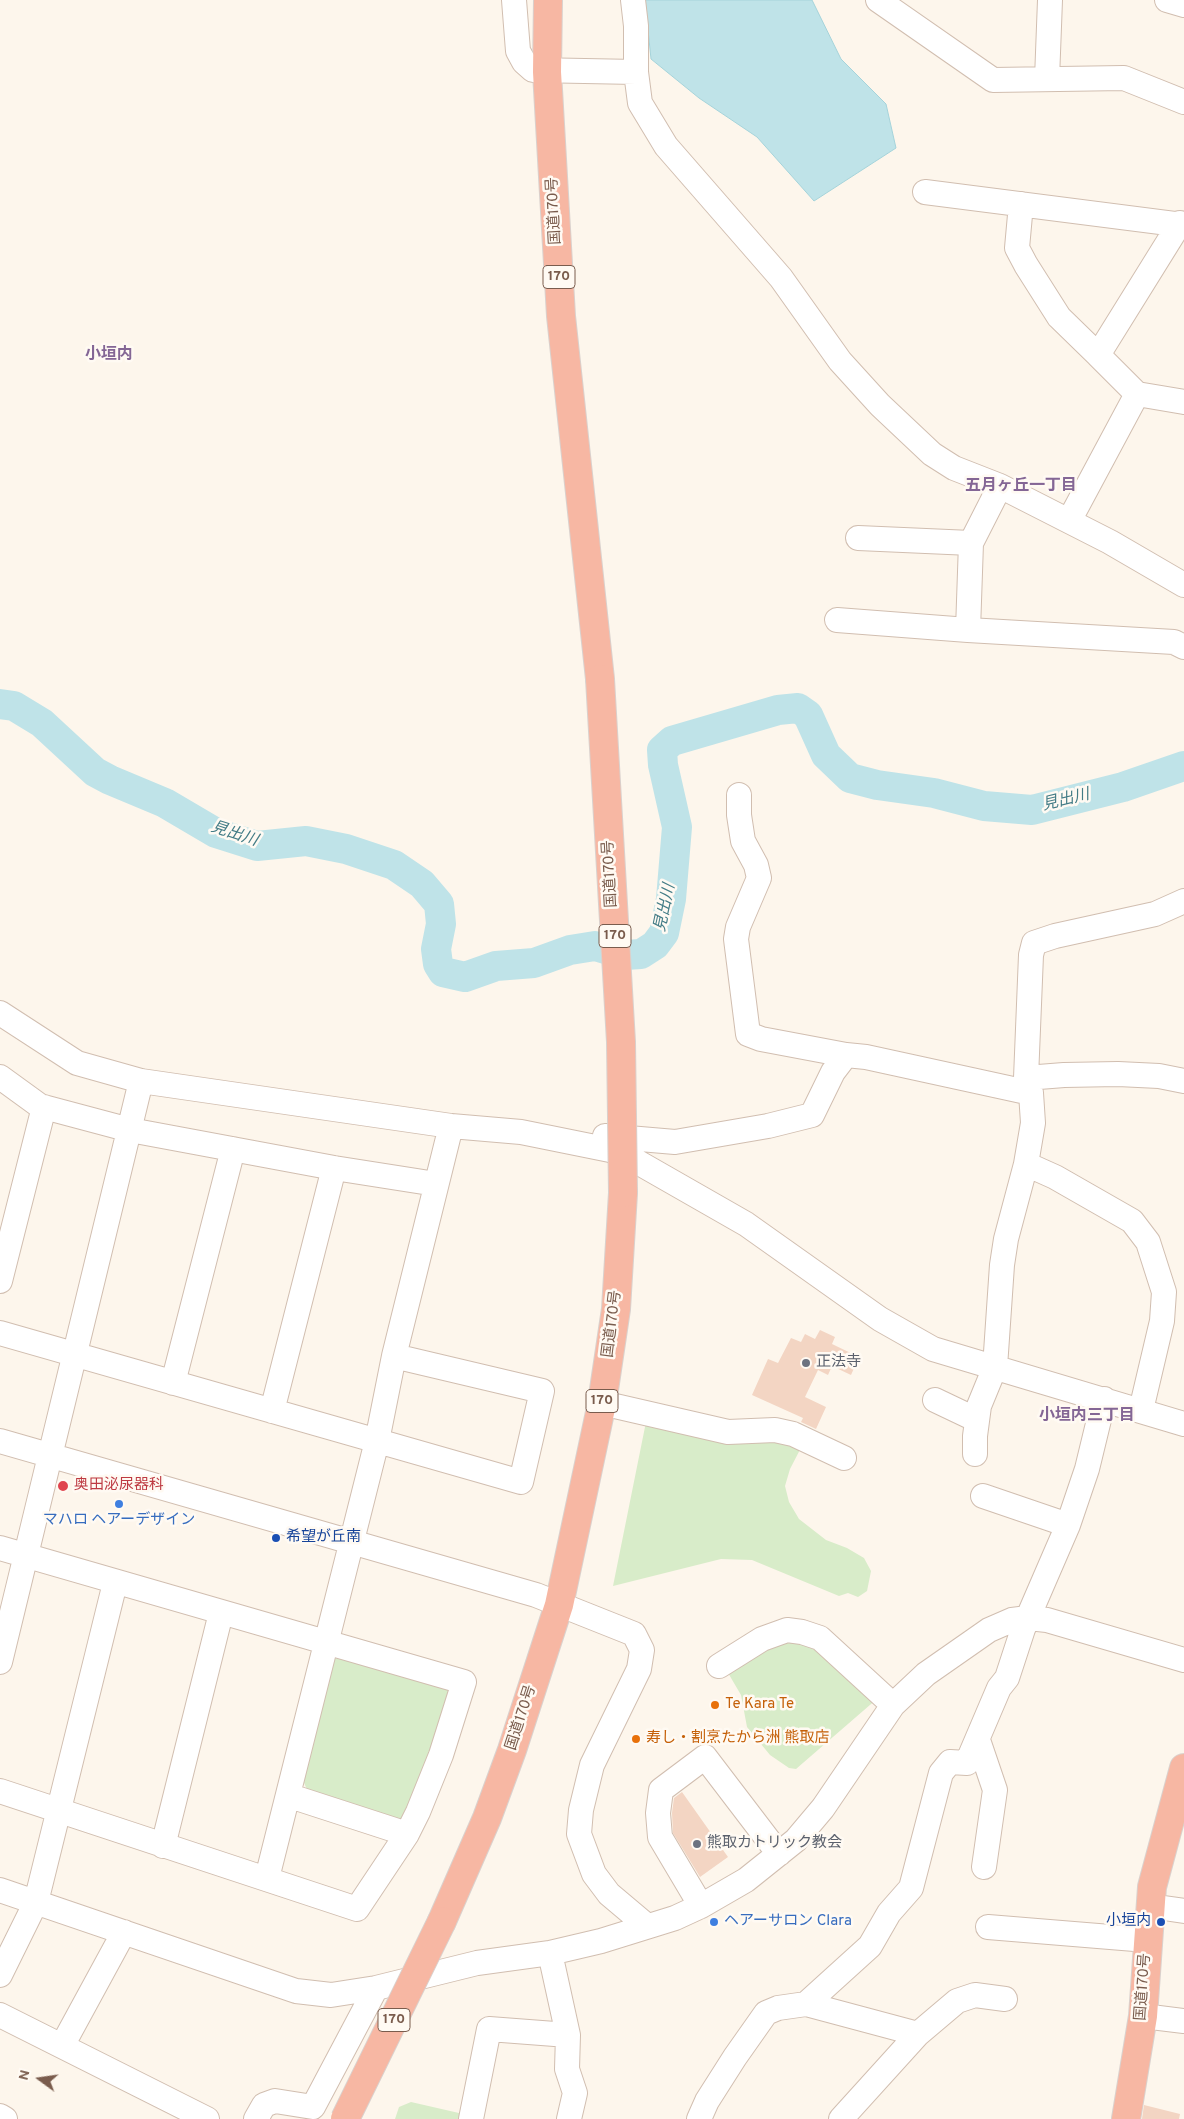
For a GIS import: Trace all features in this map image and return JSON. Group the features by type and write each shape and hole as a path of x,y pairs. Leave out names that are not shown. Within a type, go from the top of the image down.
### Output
{"highway":[{"name":"国道170号","path":"345,2119 442,1921 494,1801 559,1605 602,1402 616,1310 623,1193 621,1042 600,678 561,316 554,72 548,0"},
{"name":"国道170号","path":"554,72 566,0"},
{"name":"国道170号","path":"1126,2119 1143,2016 1152,1887 1184,1768"}],"street":[{"path":"514,0 518,50 524,62 533,70 554,72 636,72"},
{"path":"633,0 636,26 636,72 640,104 666,146 781,278 840,362 880,406 932,454 954,468 1000,486 1069,521 1110,542 1184,585"},
{"path":"878,0 993,80 1124,78 1184,102"},
{"path":"1047,79 1050,0"},
{"path":"1168,0 1184,5"},
{"path":"925,192 1182,224 1098,355"},
{"path":"1021,204 1017,248 1059,317 1137,394 1184,402"},
{"path":"1069,521 1137,394"},
{"path":"968,630 971,543 1000,486"},
{"path":"858,538 971,543"},
{"path":"837,620 1174,642 1184,648"},
{"path":"739,795 739,816 743,841 756,865 759,878 738,927 736,939 748,1034 761,1039 846,1055 1028,1086 1064,1075 1118,1074 1159,1076 1184,1081"},
{"path":"975,1454 977,1420 980,1406 995,1367 1002,1265 1026,1164 1033,1123 1028,1086 1031,955 1034,943 1055,936 1155,914 1184,901"},
{"path":"0,1013 77,1062 141,1081 451,1126 521,1132 564,1139 610,1150 634,1160 746,1224 908,1337 933,1349 1184,1424"},
{"path":"586,1144 594,1139 608,1136 675,1142 768,1126 812,1115 833,1072 846,1055"},
{"path":"0,1077 44,1107 130,1130 334,1168 436,1184"},
{"path":"0,1662 141,1081"},
{"path":"0,1281 44,1107"},
{"path":"267,1878 290,1796 326,1641 377,1441 394,1356 451,1126"},
{"path":"173,1383 233,1149"},
{"path":"1026,1164 1056,1177 1132,1222 1148,1242 1164,1292 1162,1321 1141,1410"},
{"path":"272,1411 334,1168"},
{"path":"0,1333 521,1482 542,1391 394,1356"},
{"path":"806,2004 870,1946 889,1913 911,1888 941,1773 950,1762 967,1763 999,1688 1007,1678 1028,1618 1068,1525 1087,1469 1104,1399"},
{"path":"935,1400 977,1420"},
{"path":"602,1402 728,1432 775,1430 793,1434 844,1458"},
{"path":"0,1441 536,1595 620,1626 634,1634 642,1650 639,1669 592,1765 580,1810 579,1834 594,1874 609,1894 647,1926"},
{"path":"983,1496 1068,1525"},
{"path":"0,1548 115,1583 326,1641 464,1682 441,1755 407,1834 357,1909 0,1791"},
{"path":"0,1975 36,1902 115,1583"},
{"path":"163,1846 221,1613"},
{"path":"0,1890 296,1991 331,1995 376,1988 478,1963 550,1953 675,1918 701,1906 746,1880 796,1840 823,1808 893,1705 926,1674 989,1630 1012,1620 1028,1618 1047,1620 1184,1660"},
{"path":"719,1666 769,1636 787,1630 802,1632 820,1638 893,1705"},
{"path":"978,1740 995,1790 984,1866"},
{"path":"701,1906 660,1837 658,1813 661,1790 706,1757 779,1854"},
{"path":"290,1796 407,1834"},
{"path":"1150,1906 1184,1911"},
{"path":"988,1927 1147,1940"},
{"path":"62,2046 124,1932"},
{"path":"550,1953 568,2035 567,2069 575,2093 569,2119"},
{"path":"256,2119 264,2105 275,2101 313,2107 376,1988"},
{"path":"841,2119 918,2034 957,2001 975,1995 1005,1999"},
{"path":"699,2119 707,2101 766,2013 778,2008 806,2004 918,2034"},
{"path":"0,2015 207,2119"},
{"path":"1143,2016 1184,2021"},
{"path":"471,2119 489,2029 568,2035"},
{"path":"0,2116 5,2119"}],"green space":[{"path":"647,1417 804,1442 790,1469 785,1486 789,1502 799,1519 826,1540 847,1548 864,1558 871,1571 867,1591 858,1597 848,1593 839,1596 752,1560 721,1559 613,1586"},
{"path":"816,1640 878,1698 796,1769 789,1768 770,1755 747,1727 741,1695 724,1666 769,1641"},
{"path":"339,1658 446,1684 451,1698 407,1816 395,1821 308,1792 302,1778 332,1659"},
{"path":"411,2102 472,2116 471,2119 395,2119 399,2107"}],"water":[{"path":"645,0 812,0 841,59 886,104 896,148 814,201 757,137 699,98 651,59"}],"building":[{"path":"820,1330 835,1337 832,1344 859,1357 851,1375 832,1366 828,1375 818,1370 805,1397 826,1407 816,1429 801,1422 803,1418 752,1395 768,1359 778,1363 791,1338 801,1342 805,1334 815,1339"},
{"name":"熊取カトリック教会","path":"682,1792 728,1857 700,1877 673,1833 672,1813 674,1798"},
{"path":"1144,2105 1180,2114 1179,2119 1142,2119"}],"waterway":[{"name":"見出川","path":"0,704 14,706 42,723 95,772 165,803 216,833 257,846 306,841 346,849 394,865 422,884 439,904 441,924 436,949 438,964 443,972 465,977 496,966 534,963 570,950 595,946 625,955 641,954 655,945 664,933 671,899 677,827 663,765 662,750 672,741 778,710 798,708 808,715 826,755 850,778 877,785 934,793 984,806 1032,810 1123,787 1184,766"}],"place":[{"name":"正法寺","path":"806,1363"},
{"name":"奥田泌尿器科","path":"63,1486"},
{"name":"マハロ ヘアーデザイン","path":"119,1504"},
{"name":"希望が丘南","path":"276,1538"},
{"name":"Te Kara Te","path":"715,1705"},
{"name":"寿し・割烹たから洲 熊取店","path":"636,1739"},
{"name":"熊取カトリック教会","path":"697,1844"},
{"name":"ヘアーサロン Clara","path":"714,1922"},
{"name":"小垣内","path":"1161,1922"}],"district":[{"name":"小垣内","path":"109,356"},
{"name":"五月ヶ丘一丁目","path":"1021,487"},
{"name":"小垣内三丁目","path":"1087,1417"}]}
